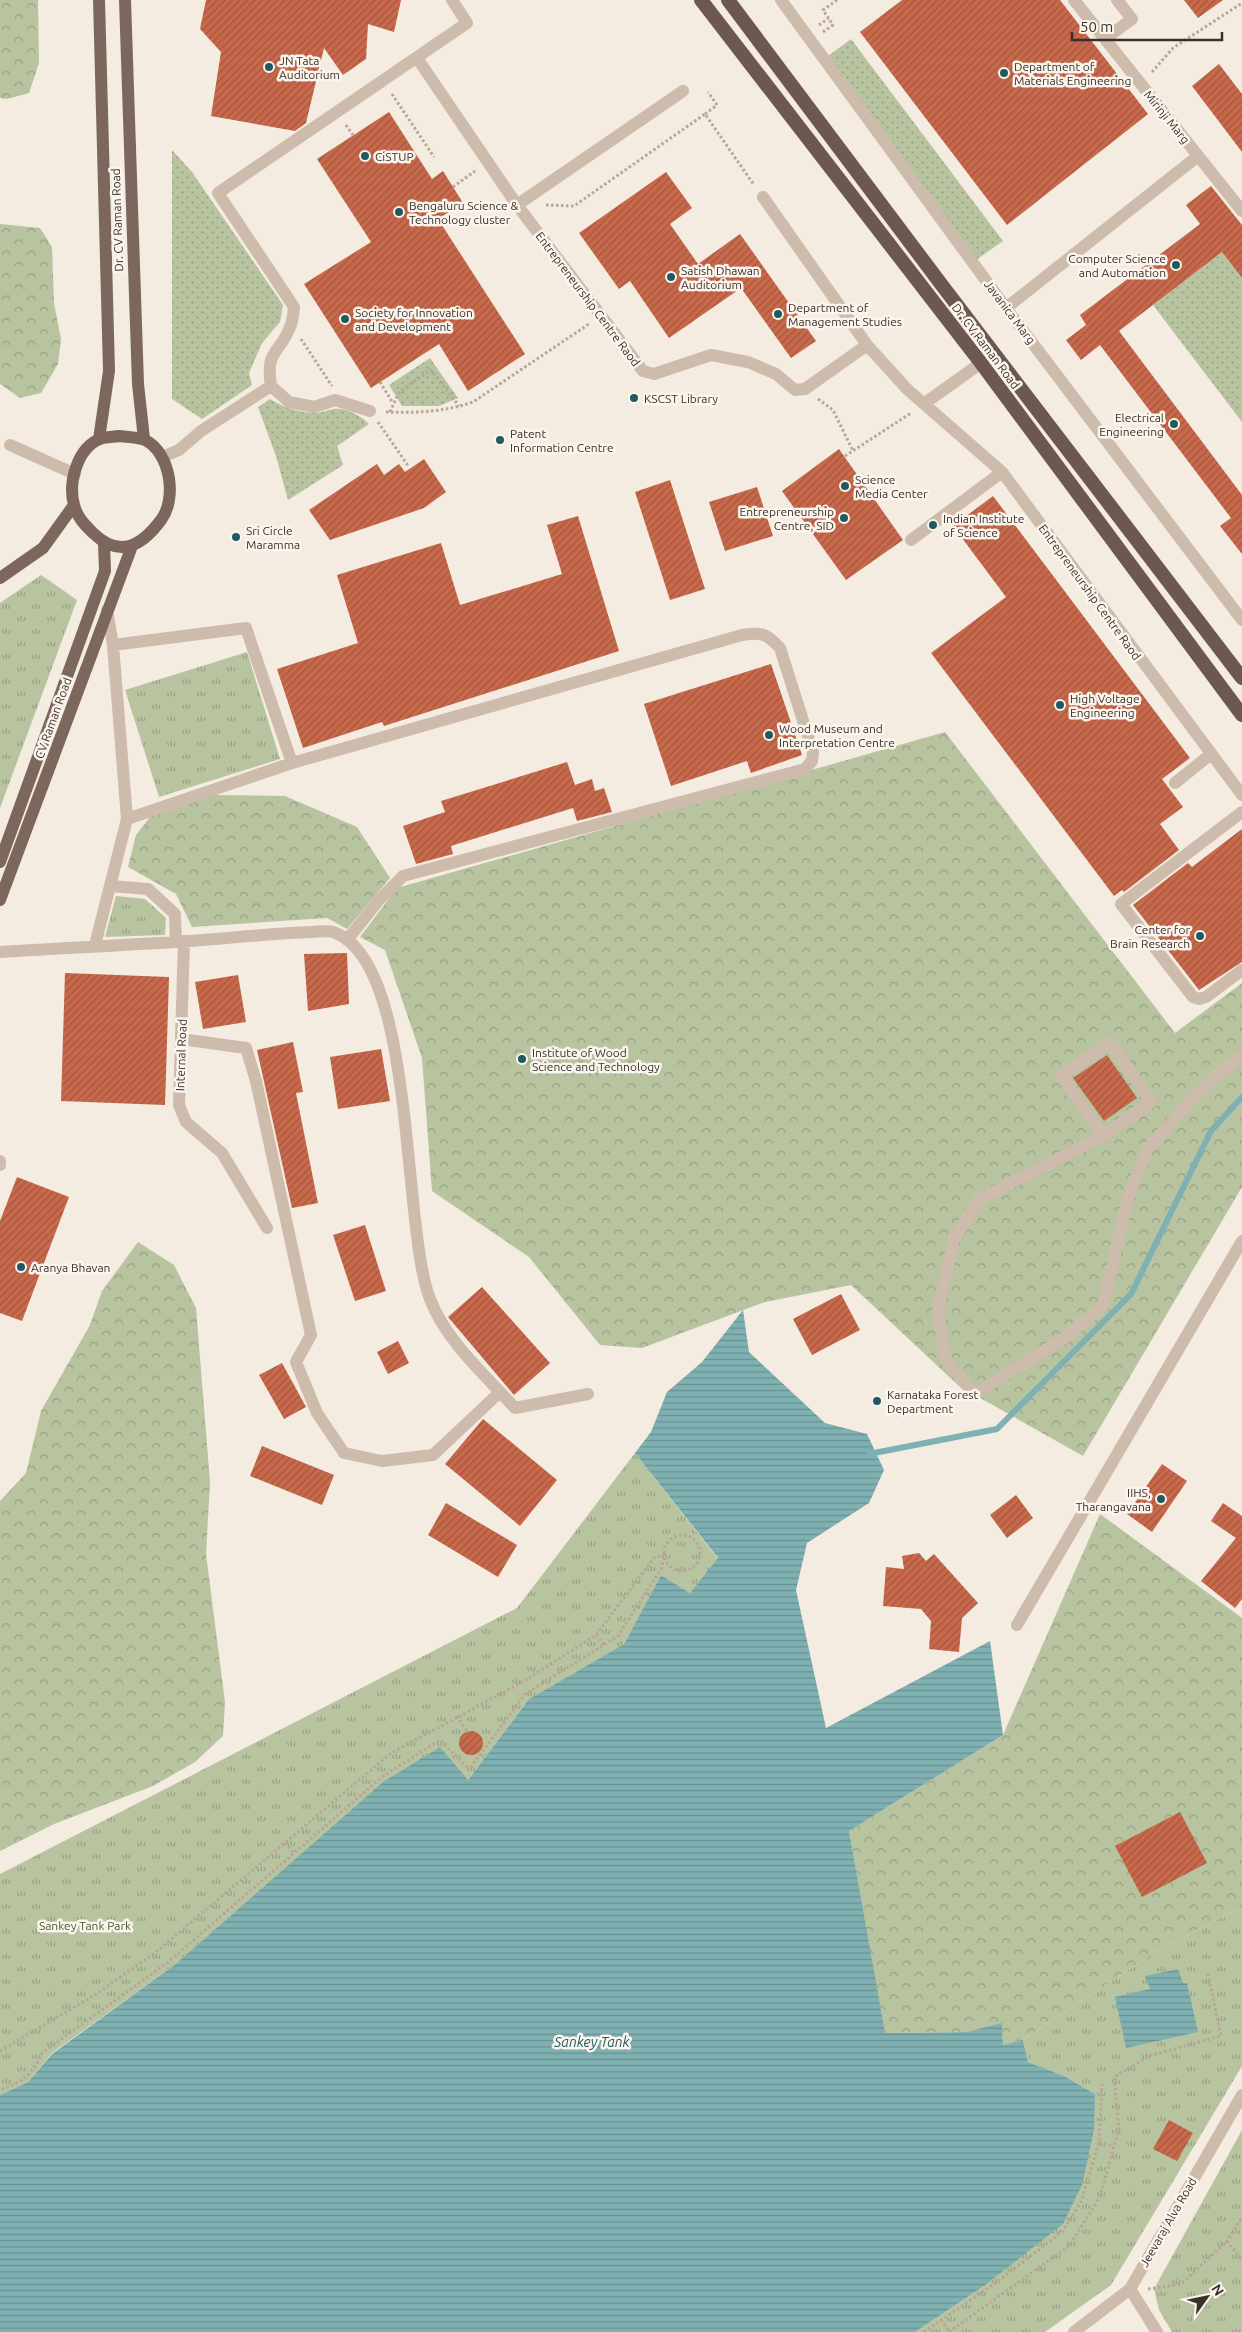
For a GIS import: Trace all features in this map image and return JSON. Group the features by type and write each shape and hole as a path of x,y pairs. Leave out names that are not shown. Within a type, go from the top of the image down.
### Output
{"highway":[{"name":"Dr. CV Raman Road","path":"701,0 981,363 1242,714"},
{"name":"Dr. CV Raman Road","path":"728,0 946,291 1242,678"}],"main road":[{"name":"Dr. CV Raman Road","path":"99,0 110,371 99,439"},
{"name":"Dr. CV Raman Road","path":"125,0 138,384 144,440"},
{"path":"118,436 144,440 162,457 171,492 167,512 152,532 132,546 120,548 104,543 80,520 74,505 75,474 85,450 99,439 118,436"},
{"path":"0,578 43,548 74,505"},
{"name":"CV Raman Road","path":"0,862 105,571 104,543"},
{"name":"CV Raman Road","path":"0,900 132,546"}],"street":[{"path":"370,411 335,400 314,407 289,402 271,386 269,374 272,354 290,329 294,307 218,193 467,23 452,0"},
{"name":"Javanica Marg","path":"781,0 1006,308 1242,620"},
{"name":"Mirinji Marg","path":"1074,0 1242,211"},
{"path":"1105,39 1132,19 1117,0"},
{"name":"Entrepreneurship Centre Raod","path":"417,58 517,206 643,371 654,374 711,355 748,362 776,374 795,390 805,389"},
{"path":"517,206 683,91"},
{"path":"1006,308 1198,156"},
{"name":"Entrepreneurship Centre Raod","path":"763,197 867,345 907,389 1002,472 1242,794"},
{"path":"805,389 867,345"},
{"path":"925,403 981,363"},
{"path":"162,457 179,450 202,431 271,386"},
{"path":"10,446 75,474"},
{"path":"911,540 1002,472"},
{"path":"95,945 127,819 113,645 107,610"},
{"path":"113,645 246,628 292,763"},
{"path":"127,819 292,763 742,635 760,633 770,638 780,648 813,752 812,761 805,768 403,876 379,900 347,940"},
{"path":"1175,783 1211,754"},
{"path":"1242,812 1121,904 1192,997 1199,1000 1206,997 1242,970"},
{"name":"Internal Road","path":"111,886 148,889 175,914 180,942 181,1039 179,1105 186,1122 222,1153 267,1228"},
{"path":"0,952 95,945 180,942 292,932 332,932 347,940 370,970 383,1002 395,1042 422,1278 441,1325 515,1408 588,1394"},
{"path":"181,1039 246,1048 256,1081 310,1335 296,1362 316,1413 344,1453 382,1461 433,1454 500,1392"},
{"path":"1103,1136 1061,1076 1110,1042 1151,1102 1103,1136 979,1199 954,1240 938,1311 945,1359 974,1394 1063,1339 1103,1306 1128,1198 1147,1150 1197,1094 1242,1054"},
{"path":"1017,1625 1242,1241"},
{"name":"Jeevaraj Alva Road","path":"1074,2332 1130,2289 1242,2094"},
{"path":"1130,2289 1156,2332"}],"path":[{"path":"829,18 823,10 837,0"},
{"path":"1141,85 1173,48 1242,3"},
{"path":"383,81 434,157"},
{"path":"517,206 574,206 717,106 708,92"},
{"path":"705,114 763,197"},
{"path":"452,187 488,162"},
{"path":"370,411 421,413 459,407 473,402 600,316"},
{"path":"309,351 328,380"},
{"path":"390,412 399,392 431,370 459,407"},
{"path":"380,382 394,403"},
{"path":"805,389 833,410 853,451"},
{"path":"845,456 925,403"},
{"path":"370,411 409,467"},
{"path":"0,2090 18,2083 33,2071 42,2052 167,1963 382,1777 440,1740 466,1766 471,1767 525,1694 618,1636 661,1569 664,1555 667,1543 677,1536 683,1535 695,1540 700,1551 698,1562 690,1570 684,1571 678,1571 669,1565 664,1555"},
{"path":"0,2051 98,1993 156,1952 391,1753 457,1716 522,1683 596,1635 654,1558 664,1555"},
{"path":"596,1635 604,1645"},
{"path":"457,1716 466,1731"},
{"path":"285,1843 294,1853"},
{"path":"941,2320 949,2332 1069,2246 1100,2197 1119,2129 1114,2077 1149,2056 1221,2036 1208,1974"},
{"path":"924,2332 997,2282 1063,2231 1082,2202 1099,2143 1102,2084"},
{"path":"1099,2143 1114,2146"},
{"path":"1130,2289 1154,2289 1181,2284 1227,2241 1242,2216"},
{"path":"1227,2241 1242,2260"}],"green space":[{"path":"0,0 38,0 39,63 29,93 7,99 0,98"},
{"path":"851,39 1003,241 976,260 828,56"},
{"path":"172,150 192,172 283,305 280,322 262,343 249,373 252,385 202,419 172,399"},
{"path":"0,224 40,228 52,247 54,303 61,339 58,364 41,393 20,398 0,384"},
{"path":"1222,252 1242,278 1242,422 1153,305"},
{"path":"430,358 458,398 439,406 402,406 389,385"},
{"path":"270,399 302,412 320,413 334,409 343,409 358,415 369,424 337,446 343,465 288,500 276,456 258,407"},
{"path":"41,575 77,600 0,808 0,603"},
{"path":"247,652 280,759 159,797 125,690"},
{"path":"945,732 1175,1033 1242,983 1242,1187 1083,1456 959,1386 851,1285 765,1302 642,1348 600,1345 529,1257 432,1191 422,1058 385,950 360,937 397,888"},
{"path":"214,795 285,796 357,827 390,878 347,929 327,918 192,927 176,894 128,867 136,835 150,817"},
{"path":"116,896 145,899 166,918 165,935 105,937"},
{"path":"138,1242 174,1265 196,1308 210,1482 206,1554 225,1702 223,1736 195,1762 153,1786 54,1824 0,1851 0,1501 26,1473 41,1411 90,1325 102,1291"},
{"name":"Sankey Tank Park","path":"635,1453 718,1559 690,1593 661,1575 624,1644 529,1699 467,1781 177,1963 52,2053 28,2082 0,2095 0,1874 517,1608"},
{"path":"1100,1514 1242,1618 1242,1907 1158,1950 1023,2040 1003,2045 1002,2024 966,2032 884,2033 849,1831 1003,1735"},
{"path":"1242,1907 1242,2066 1111,2285 1045,2332 915,2332 984,2286 1095,2094 1064,2076 1028,2062 1023,2040 1158,1950"},
{"path":"1242,2130 1242,2332 1172,2332 1159,2310 1154,2289"}],"water":[{"name":"Sankey Tank","path":"743,1310 749,1352 825,1423 867,1434 884,1470 869,1503 807,1543 796,1590 826,1728 990,1641 1003,1735 849,1831 885,2033 966,2032 1002,2023 1003,2045 1023,2040 1028,2062 1064,2076 1095,2094 1094,2130 1082,2185 1063,2224 984,2286 915,2332 0,2332 0,2095 28,2082 52,2054 177,1963 383,1782 440,1747 468,1780 529,1699 624,1644 661,1575 690,1593 718,1558 635,1453 651,1432 667,1392 702,1362"},
{"path":"1178,1969 1183,1983 1187,1983 1198,2032 1126,2048 1115,1997 1150,1989 1145,1976"}],"building":[{"name":"JN Tata Auditorium","path":"206,0 401,0 394,32 368,24 366,59 343,75 324,48 306,123 295,131 211,116 221,52 200,29"},
{"name":"Department of Materials Engineering","path":"902,0 1060,0 1148,114 1007,225 860,32"},
{"path":"1184,0 1223,0 1198,18"},
{"path":"1219,64 1242,94 1242,152 1192,86"},
{"path":"389,112 432,179 443,171 463,203 438,219 525,354 468,391 439,344 371,388 304,284 371,242 317,159"},
{"path":"666,172 692,208 670,224 698,264 740,234 816,341 791,358 741,288 669,338 630,281 619,289 579,233"},
{"path":"1211,186 1242,225 1242,278 1222,252 1119,331 1242,495 1242,554 1220,526 1231,518 1100,345 1081,360 1066,340 1086,325 1080,315 1200,224 1186,205"},
{"name":"Entrepreneurship Centre, SID","path":"839,449 903,540 846,580 782,491"},
{"path":"424,459 446,492 424,508 330,540 309,510 377,464 384,475 399,464 405,472"},
{"path":"670,480 705,589 670,600 635,492"},
{"path":"757,487 773,536 725,551 709,502"},
{"name":"High Voltage Engineering","path":"993,496 1190,758 1162,779 1183,807 1160,824 1179,850 1124,892 1122,890 1114,896 931,653 1006,597 953,526"},
{"path":"578,516 619,651 384,726 382,722 303,748 277,669 358,643 337,575 441,543 460,605 562,574 547,525"},
{"path":"771,664 802,755 751,773 747,761 671,786 644,704"},
{"path":"567,762 575,785 592,779 595,791 604,788 612,812 577,821 573,808 451,846 453,854 416,864 403,826 445,812 441,801"},
{"name":"Center for Brain Research","path":"1242,829 1242,962 1199,990 1133,905 1188,863 1192,867"},
{"path":"347,953 349,1004 308,1011 304,954"},
{"path":"65,973 169,977 165,1105 61,1101"},
{"path":"238,975 246,1022 203,1029 195,982"},
{"path":"293,1042 303,1092 296,1093 318,1203 292,1208 257,1050"},
{"path":"381,1049 390,1101 338,1109 330,1057"},
{"path":"1107,1055 1137,1098 1104,1121 1073,1078"},
{"name":"Aranya Bhavan","path":"17,1177 69,1197 22,1321 0,1313 0,1221"},
{"path":"365,1225 386,1291 355,1301 333,1235"},
{"path":"482,1287 550,1363 514,1395 448,1317"},
{"path":"841,1294 860,1330 812,1355 793,1319"},
{"path":"398,1341 409,1363 388,1374 377,1352"},
{"path":"282,1363 306,1407 284,1419 259,1375"},
{"path":"483,1419 557,1480 520,1526 445,1464"},
{"path":"262,1446 334,1475 322,1505 250,1476"},
{"path":"1162,1464 1187,1481 1152,1532 1127,1514"},
{"path":"1016,1495 1033,1518 1007,1538 990,1515"},
{"path":"446,1503 517,1545 498,1577 428,1535"},
{"path":"1223,1503 1242,1516 1242,1599 1235,1608 1201,1581 1236,1538 1211,1521"},
{"path":"919,1553 926,1561 934,1554 978,1603 962,1618 959,1652 929,1649 931,1621 921,1609 883,1606 886,1567 904,1569 902,1556"},
{"path":"471,1731 480,1734 483,1743 480,1752 471,1755 462,1752 459,1743 462,1734"},
{"path":"1180,1812 1207,1863 1142,1897 1115,1846"},
{"path":"1169,2120 1193,2133 1177,2161 1153,2149"}],"waterway":[{"path":"869,1454 997,1429 1131,1294 1211,1131 1242,1097"}],"place":[{"name":"JN Tata Auditorium","path":"269,67"},
{"name":"Department of Materials Engineering","path":"1004,73"},
{"name":"CiSTUP","path":"365,156"},
{"name":"Bengaluru Science & Technology cluster","path":"399,212"},
{"name":"Computer Science and Automation","path":"1176,265"},
{"name":"Satish Dhawan Auditorium","path":"671,277"},
{"name":"Department of Management Studies","path":"778,314"},
{"name":"Society for Innovation and Development","path":"345,319"},
{"name":"KSCST Library","path":"634,398"},
{"name":"Electrical Engineering","path":"1174,424"},
{"name":"Patent Information Centre","path":"500,440"},
{"name":"Science Media Center","path":"845,486"},
{"name":"Entrepreneurship Centre, SID","path":"844,518"},
{"name":"Indian Institute of Science","path":"933,525"},
{"name":"Sri Circle Maramma","path":"236,537"},
{"name":"High Voltage Engineering","path":"1060,705"},
{"name":"Wood Museum and Interpretation Centre","path":"769,735"},
{"name":"Center for Brain Research","path":"1200,936"},
{"name":"Institute of Wood Science and Technology","path":"522,1059"},
{"name":"Aranya Bhavan","path":"21,1267"},
{"name":"Karnataka Forest Department","path":"877,1401"},
{"name":"IIHS, Tharangavana","path":"1161,1499"}]}
